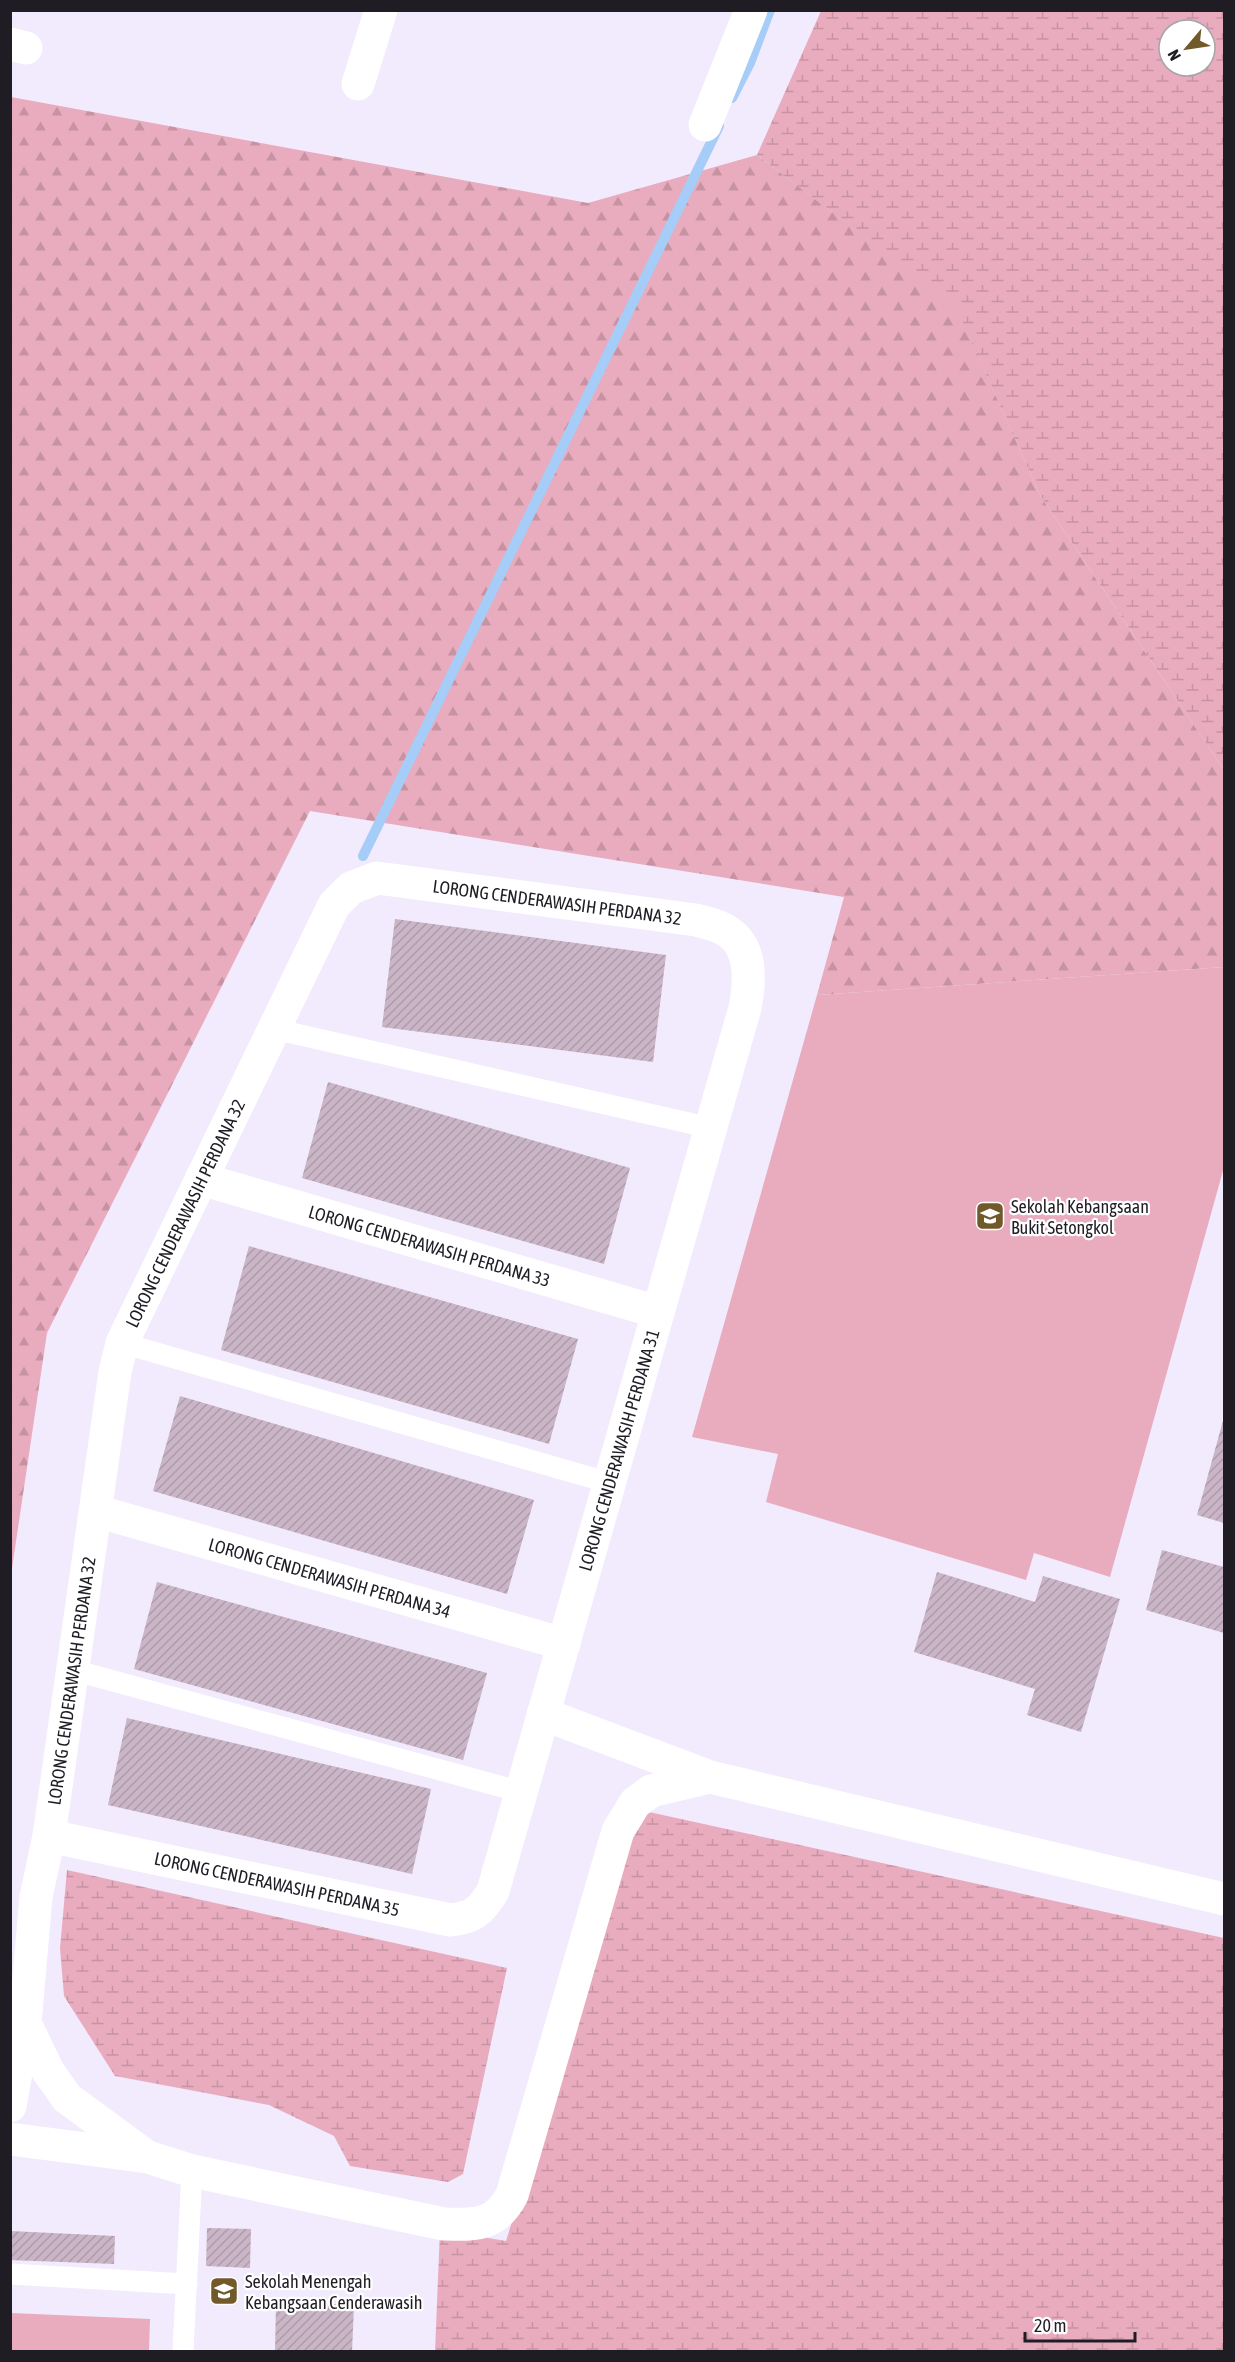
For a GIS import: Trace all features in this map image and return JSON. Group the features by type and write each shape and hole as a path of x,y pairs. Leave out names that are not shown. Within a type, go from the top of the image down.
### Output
{"street":[{"path":"358,84 381,10"},
{"path":"705,125 752,10"},
{"name":"LORONG CENDERAWASIH PERDANA 32","path":"10,2106 18,2009 36,1897 49,1836 115,1371 122,1343 334,905 351,888 377,878 696,920 716,925 729,931 742,947 749,967 745,1008"},
{"name":"LORONG CENDERAWASIH PERDANA 31","path":"493,1891 745,1008"},
{"name":"LORONG CENDERAWASIH PERDANA 33","path":"201,1179 658,1312"},
{"name":"LORONG CENDERAWASIH PERDANA 34","path":"96,1511 564,1644"},
{"path":"543,1714 710,1777 1224,1899"},
{"path":"10,2139 148,2157 192,2171 444,2224 475,2224 490,2220 505,2209 512,2195 618,1832 635,1803 651,1791 710,1777"},
{"name":"LORONG CENDERAWASIH PERDANA 35","path":"49,1836 450,1920 465,1919 481,1909 493,1891"},
{"path":"18,2009 48,2071 67,2098 148,2157"}],"lane":[{"path":"274,1029 711,1128"},
{"path":"122,1343 610,1483"},
{"path":"73,1670 521,1792"},
{"path":"183,2352 192,2171"},
{"path":"10,2274 187,2284"}],"green space":[{"path":"821,11 1224,11 1224,770 1040,495 956,307 757,155"},
{"path":"11,97 588,203 757,155 956,306 1040,495 1224,770 1224,967 817,995 844,897 310,811 47,1333 11,1575"},
{"name":"Sekolah Kebangsaan Bukit Setongkol","path":"1224,967 1224,1167 1110,1577 1034,1553 1026,1580 766,1502 778,1454 692,1437 817,995"},
{"path":"640,1810 1224,1938 1224,2351 435,2352 440,2230 506,2241"},
{"path":"67,1870 507,1968 463,2174 448,2182 350,2166 334,2136 269,2105 115,2076 64,1996 60,1948"},
{"path":"11,2313 150,2319 149,2351 11,2351"}],"building":[{"path":"395,919 666,955 653,1062 382,1027"},
{"path":"328,1082 630,1168 604,1264 302,1178"},
{"path":"249,1246 578,1339 549,1444 221,1350"},
{"path":"180,1396 534,1500 507,1594 153,1491"},
{"path":"1224,1417 1224,1523 1197,1515"},
{"path":"1162,1550 1224,1567 1224,1633 1146,1610"},
{"path":"937,1572 1035,1602 1043,1576 1120,1599 1081,1732 1027,1715 1035,1689 914,1652"},
{"path":"157,1582 487,1673 463,1760 134,1669"},
{"path":"127,1718 431,1789 412,1874 108,1805"},
{"path":"207,2228 251,2229 250,2268 206,2266"},
{"path":"10,2231 115,2236 114,2264 10,2260"},
{"path":"276,2302 354,2305 352,2352 275,2352"}],"waterway":[{"path":"732,98 750,63 770,10"},
{"path":"363,856 719,126"}],"place":[{"name":"Sekolah Kebangsaan Bukit Setongkol","path":"990,1216"},
{"name":"Sekolah Menengah Kebangsaan Cenderawasih","path":"224,2291"}]}
